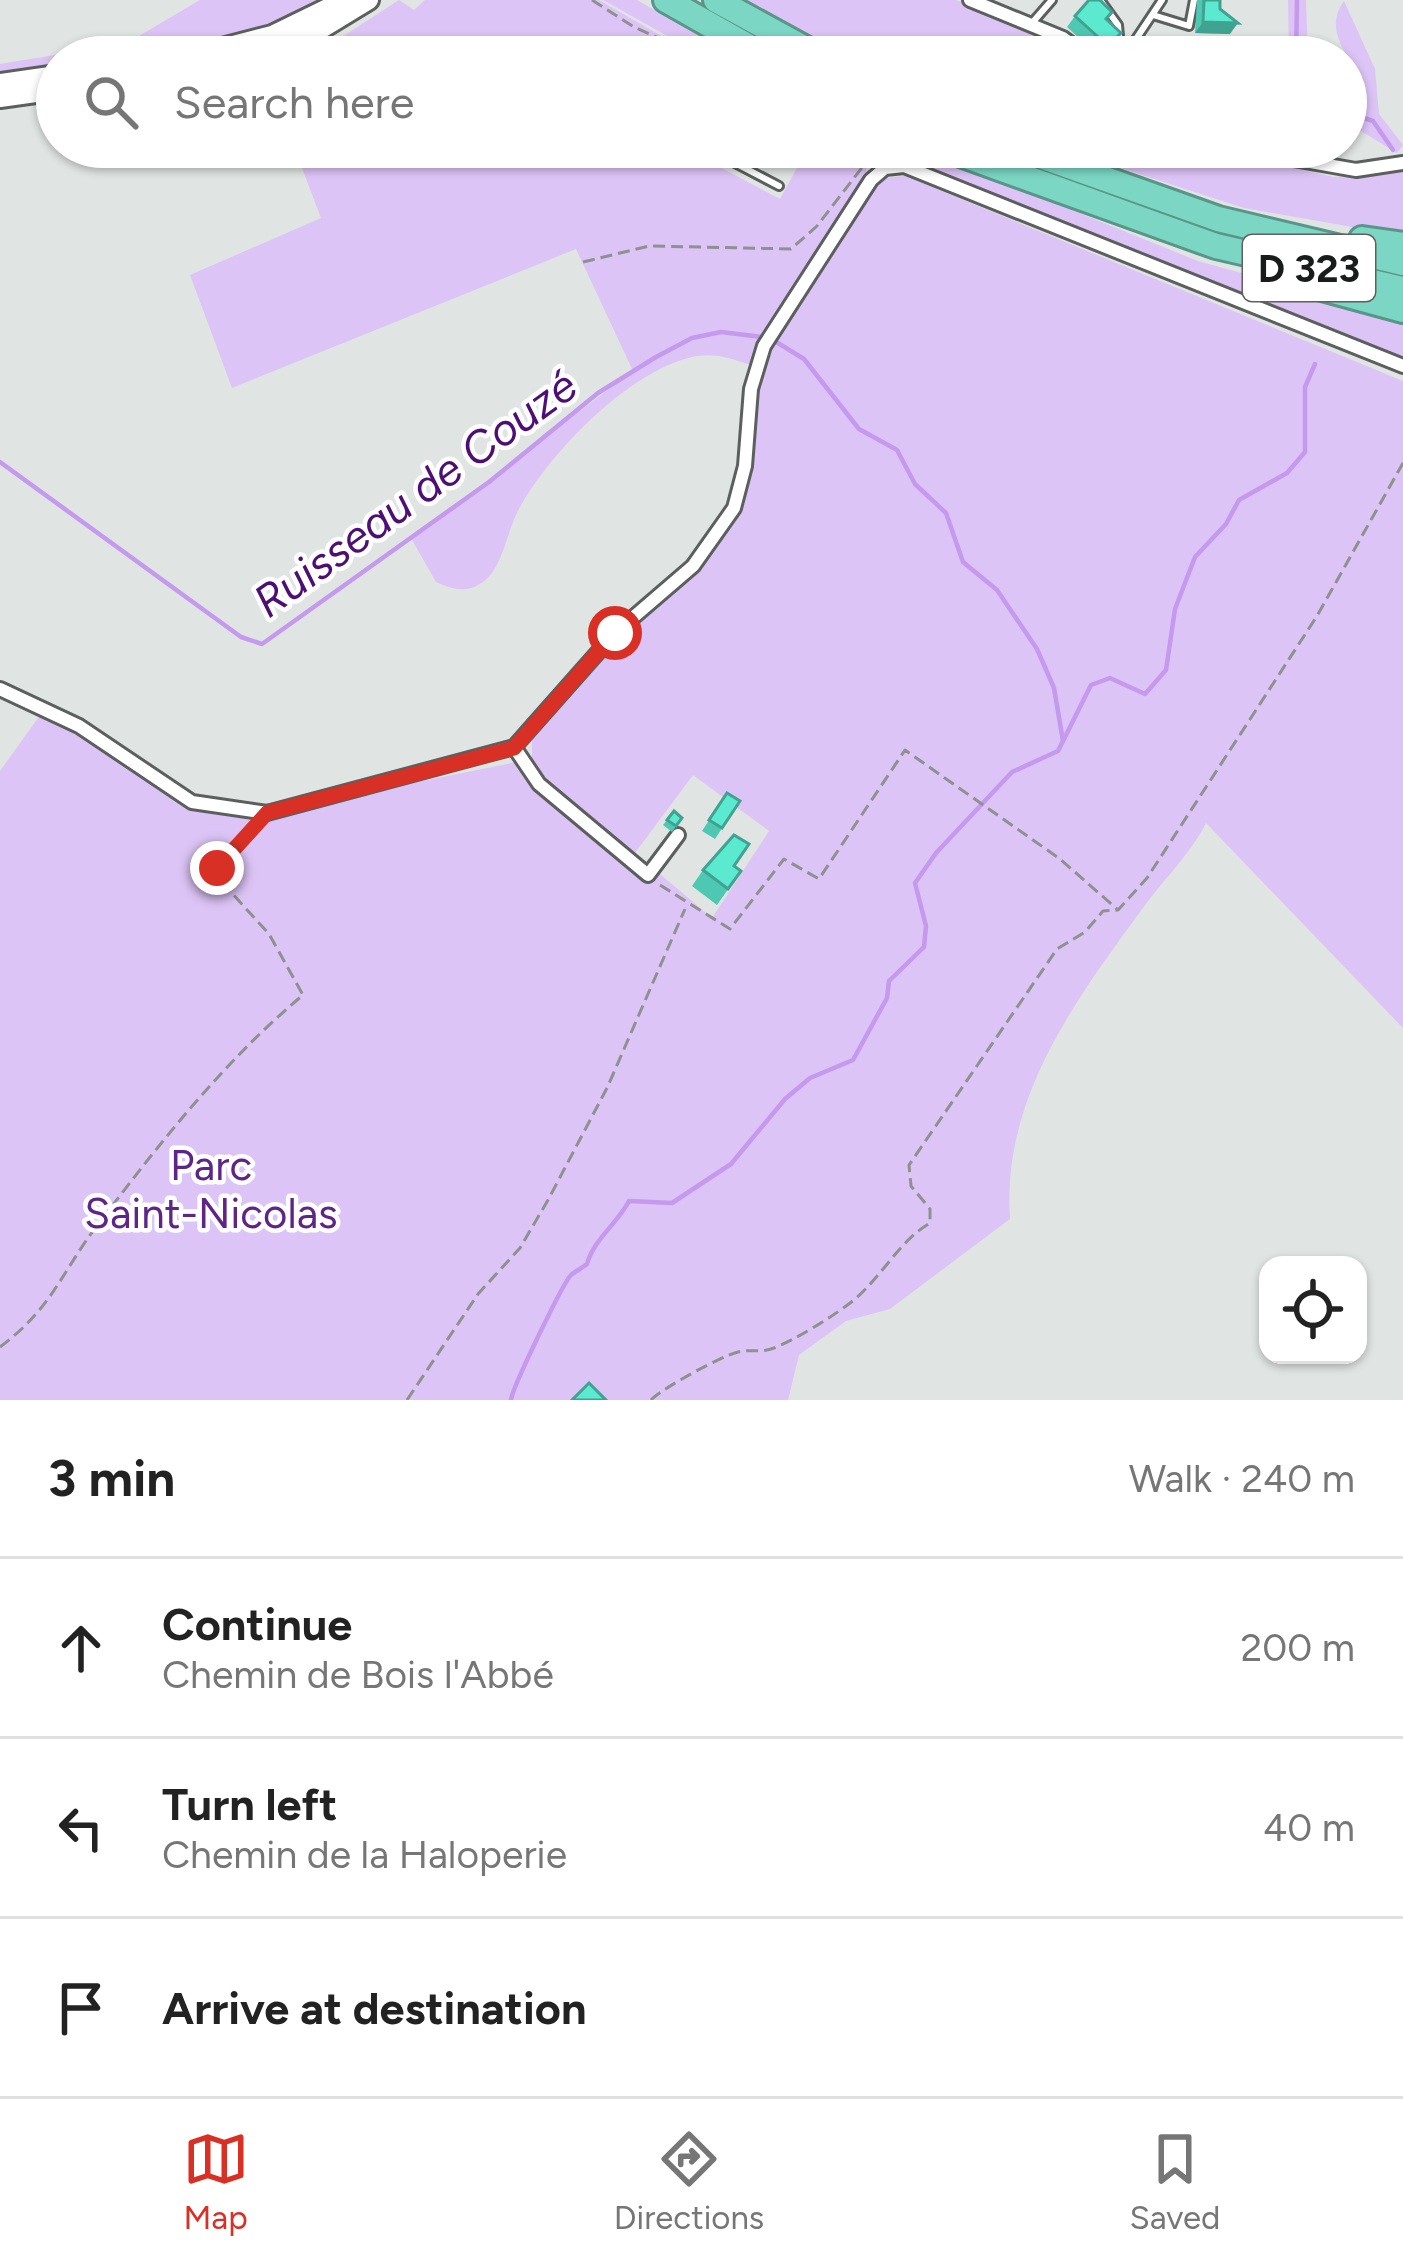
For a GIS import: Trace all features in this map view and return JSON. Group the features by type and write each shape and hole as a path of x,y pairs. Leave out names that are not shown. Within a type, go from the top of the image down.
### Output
{"highway":[{"path":"666,0 729,36"},
{"path":"716,0 782,36"},
{"name":"D 323","path":"999,168 1216,246 1403,289"},
{"name":"D 323","path":"1074,168 1218,219 1403,262"},
{"path":"1218,219 1253,218 1403,244"},
{"path":"1216,246 1252,268 1403,310"}],"street":[{"path":"268,36 344,0"},
{"path":"310,36 369,0"},
{"path":"970,0 1053,36"},
{"path":"0,83 36,78"},
{"path":"0,98 36,93"},
{"path":"1345,168 1403,163"},
{"path":"0,689 79,726 192,802 267,813 514,748 615,633 693,566 725,525 740,488 751,389 764,346 877,168"},
{"path":"909,168 1403,366"},
{"path":"514,748 539,784 648,875 678,835"}],"lane":[{"path":"1032,23 1052,0"},
{"path":"1100,0 1118,25 1119,36"},
{"path":"1138,36 1162,0"},
{"path":"1153,15 1189,26 1194,0"},
{"path":"745,168 779,186"}],"path":[{"path":"592,0 654,36"},
{"path":"584,262 649,246 791,250 817,226 855,172 865,168"},
{"path":"651,1400 661,1388 688,1380 736,1352 778,1346 847,1306 880,1278 911,1233 930,1223 930,1209 911,1186 909,1166 928,1144 943,1108 1057,950 1085,932 1103,911 1118,910 1147,878 1250,725 1403,463"},
{"path":"648,875 686,905 730,929 784,860 819,879 904,750 1118,910"},
{"path":"0,1347 52,1299 94,1230 220,1072 303,995 269,934 220,880 217,868 267,813"},
{"path":"407,1400 478,1294 520,1249 548,1200 607,1088 686,905"}],"green space":[{"path":"200,0 326,0 228,36 139,36"},
{"path":"399,0 414,10 425,0 599,0 662,36 343,36"},
{"path":"603,0 637,0 701,36 667,36"},
{"path":"742,0 956,0 1048,36 807,36"},
{"path":"1288,0 1306,0 1307,36 1289,36"},
{"path":"1344,1 1360,36 1338,36 1338,12"},
{"path":"1367,51 1375,69 1379,114 1403,145 1397,153 1367,135"},
{"path":"36,58 36,69 0,74 0,64"},
{"path":"302,168 721,168 780,199 797,168 867,168 866,177 773,318 751,365 697,356 646,377 619,395 570,440 531,489 488,578 464,589 436,582 411,538 633,371 576,249 232,388 190,275 321,218"},
{"path":"928,168 968,168 1198,261 1403,318 1403,361"},
{"path":"1121,168 1295,168 1334,177 1403,171 1403,236 1244,208"},
{"name":"Parc Saint-Nicolas","path":"905,176 1403,381 1403,1028 1206,823 1090,982 1046,1056 1017,1134 1010,1219 890,1309 846,1321 799,1355 788,1400 0,1400 0,771 43,711 107,748 185,804 238,818 285,815 357,794 532,759 532,738 625,629 691,575 738,512 761,368 776,335 878,179","holes":["693,775 769,831 712,918 635,853"]}],"building":[{"path":"1089,0 1100,0 1112,12 1106,19 1121,33 1097,36 1075,16"},
{"path":"1204,0 1220,0 1220,9 1238,23 1203,22"},
{"path":"727,793 740,801 722,828 709,820"},
{"path":"674,811 682,818 676,826 667,820"},
{"path":"734,835 749,844 734,866 741,871 728,889 703,870"},
{"path":"589,1383 606,1400 572,1400"}],"waterway":[{"path":"1296,36 1297,0"},
{"path":"1367,119 1393,150"},
{"name":"Ruisseau de Couzé","path":"0,462 241,637 262,644 489,482 598,393 656,357 692,338 721,332 762,337"},
{"name":"Ruisseau de Couzé","path":"773,340 804,359 859,429 897,450 915,484 946,513 963,562 997,590 1037,649 1054,688 1063,741"},
{"path":"511,1400 566,1282 587,1264 629,1201 672,1203 731,1164 785,1099 810,1078 853,1060 887,998 889,981 924,947 926,926 915,883 936,853 1012,772 1058,751 1091,685 1110,678 1145,694 1166,670 1175,609 1195,557 1226,524 1239,500 1287,473 1305,452 1305,387 1315,364"}],"route":[{"path":"217,868 267,813 514,748 561,700 615,633"}]}
